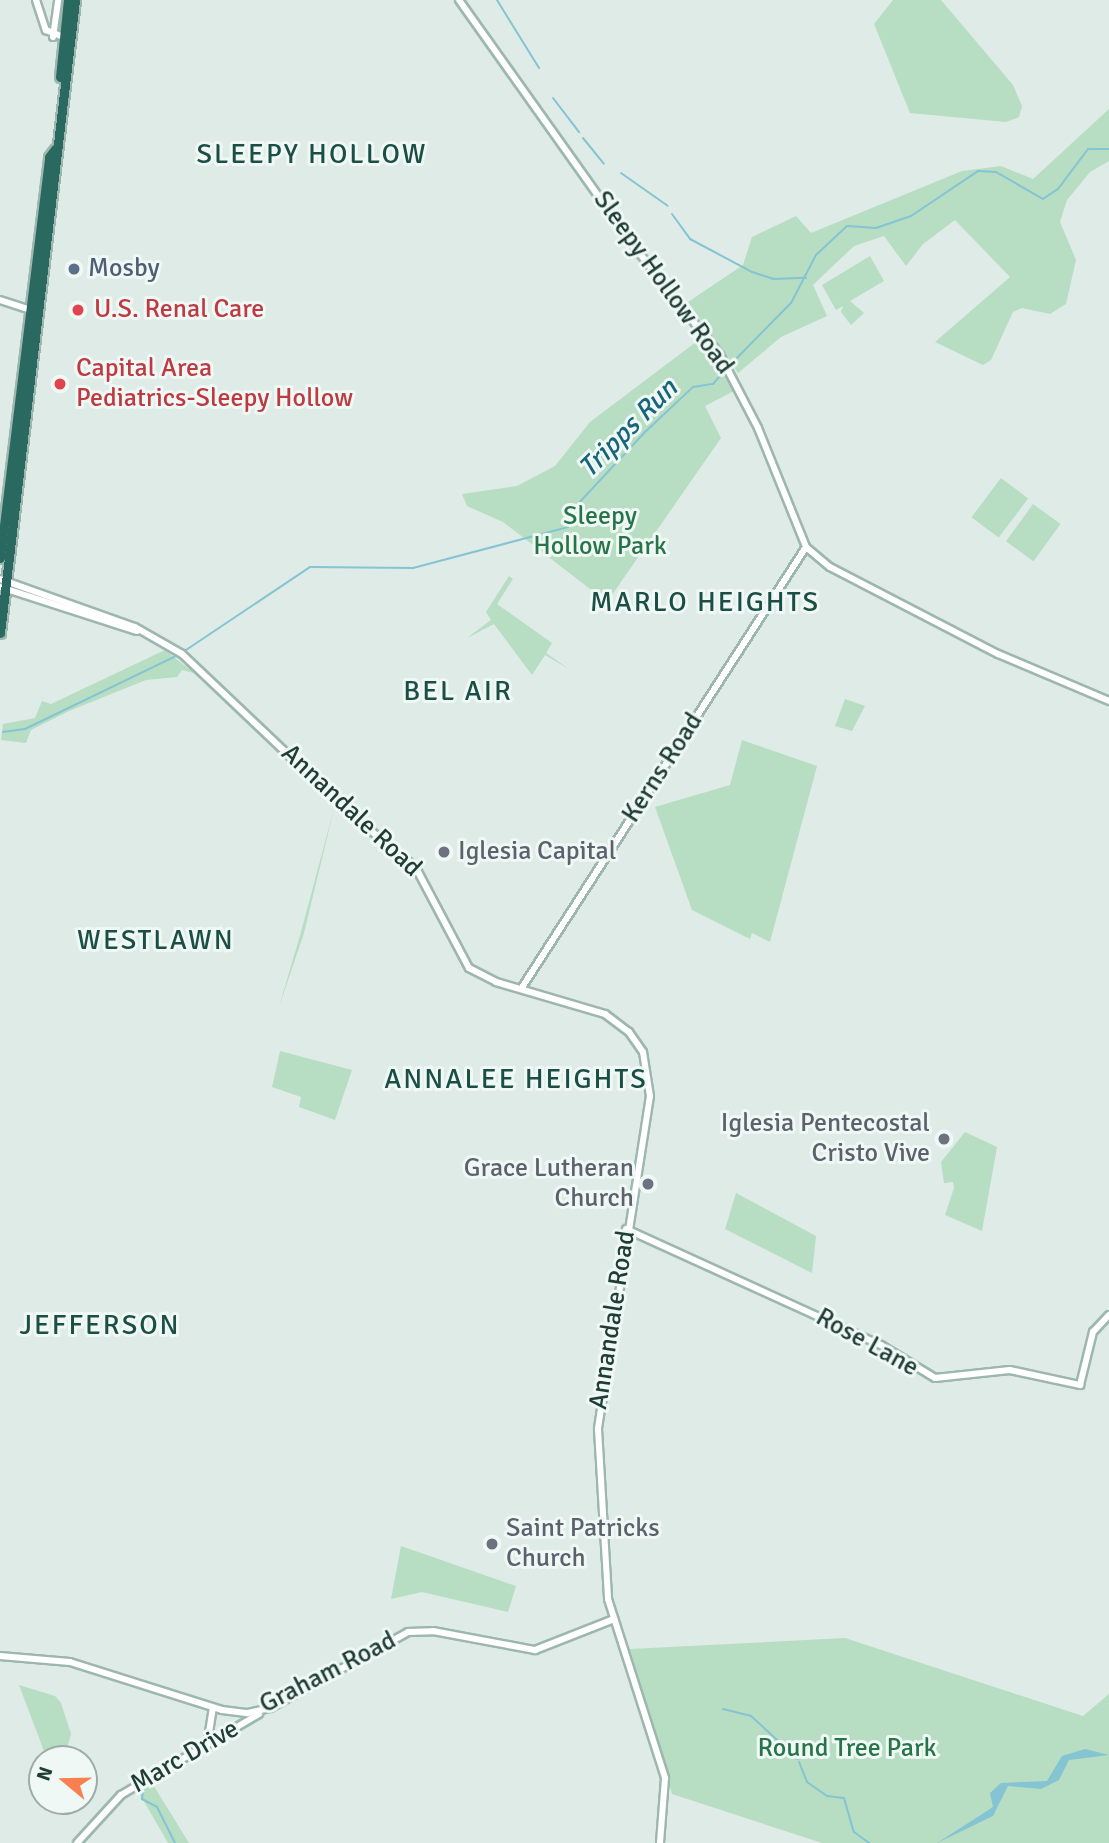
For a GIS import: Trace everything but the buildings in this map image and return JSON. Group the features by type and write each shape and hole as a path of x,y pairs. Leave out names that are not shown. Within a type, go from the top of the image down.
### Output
{"highway":[{"path":"0,634 3,584 49,157 55,148 62,88 62,38 68,0"},
{"path":"62,38 75,0"},
{"path":"0,558 34,311"}],"main road":[{"path":"36,0 40,13 62,38"},
{"path":"58,0 56,15 62,38"},
{"name":"Sleepy Hollow Road","path":"459,0 633,245 722,358 806,547 830,567 998,654 1109,701"},
{"path":"40,13 48,22 56,15"},
{"path":"0,300 34,311"},
{"name":"Kerns Road","path":"521,989 806,547"},
{"name":"Annandale Road","path":"3,584 137,631 182,654 353,816 416,867 469,968 521,989 605,1014 629,1032 643,1052 650,1096 626,1229 598,1418 608,1599 665,1778 660,1843"},
{"name":"Rose Lane","path":"626,1229 881,1345 929,1377 949,1379 1010,1370 1080,1385 1094,1329 1109,1315"},
{"name":"Graham Road","path":"0,1656 69,1662 239,1713 270,1708 408,1632 433,1631 535,1650 614,1619"},
{"path":"207,1745 213,1707"},
{"name":"Marc Drive","path":"77,1843 113,1801 270,1708"}],"green space":[{"path":"893,0 941,0 1013,85 1022,106 1019,117 1006,122 910,113 874,24"},
{"path":"1109,109 1109,161 1090,172 1067,200 1060,222 1076,260 1066,304 1050,314 1022,308 1013,312 991,360 983,365 935,342 1010,277 955,220 923,244 906,266 884,236 854,246 813,285 827,316 781,337 738,373 688,302 743,265 752,237 796,216 811,233 962,171 1001,166 1033,179"},
{"path":"870,256 884,281 850,301 864,313 851,325 841,312 843,306 836,310 822,285"},
{"name":"Sleepy Hollow Park","path":"700,339 734,391 705,406 721,438 607,602 503,522 467,506 462,494 517,486 555,466 590,422"},
{"path":"1001,478 1028,498 999,538 972,517"},
{"path":"1033,504 1061,524 1033,561 1006,541"},
{"path":"509,576 513,579 497,604 552,643 546,653 569,669 545,655 532,675 494,624 467,638 491,620 486,612"},
{"path":"165,650 194,673 182,670 177,677 146,680 69,711 31,730 26,743 1,740 3,724 35,718 42,701 51,704"},
{"path":"845,699 865,706 852,731 835,726"},
{"path":"742,740 817,766 770,942 752,933 750,939 692,910 655,807 730,785"},
{"path":"335,805 304,933 279,1007 301,932"},
{"path":"280,1051 352,1070 335,1120 299,1107 301,1097 272,1087"},
{"path":"965,1132 997,1147 982,1231 945,1215 954,1188 953,1182 944,1183 941,1162"},
{"path":"736,1193 816,1236 812,1273 725,1229"},
{"path":"401,1546 516,1586 508,1612 422,1592 391,1599"},
{"name":"Round Tree Park","path":"845,1638 1083,1716 1109,1694 1109,1843 822,1843 672,1794 630,1649"},
{"path":"19,1685 55,1696 61,1703 71,1734 68,1745 42,1745"},
{"path":"152,1783 189,1843 168,1843 138,1791"}],"water":[{"path":"1085,1749 1109,1755 1069,1760 1059,1780 1041,1789 1008,1786 993,1816 937,1843 993,1807 990,1793 1001,1783 1047,1781 1062,1756"}],"waterway":[{"path":"497,0 539,68"},
{"path":"553,98 579,132"},
{"path":"583,138 604,164"},
{"name":"Tripps Run","path":"729,366 791,303 816,255 847,226 876,228 911,216 978,171 996,172 1043,199 1058,189 1088,149 1109,149"},
{"path":"621,173 668,206"},
{"path":"672,214 690,239 752,272 773,279 806,278"},
{"name":"Tripps Run","path":"186,650 310,567 413,568 568,527 576,506 644,433 693,387 713,384 725,370"},
{"name":"Tripps Run","path":"3,732 25,729 176,656"},
{"path":"723,1709 751,1716 798,1759"},
{"path":"799,1762 807,1782 827,1796 844,1798 854,1832 869,1843"},
{"path":"143,1791 142,1799 157,1807 175,1843"}],"place":[{"name":"Mosby","path":"74,269"},
{"name":"U.S. Renal Care","path":"78,310"},
{"name":"Capital Area Pediatrics-Sleepy Hollow","path":"60,384"},
{"name":"Iglesia Capital","path":"444,852"},
{"name":"Iglesia Pentecostal Cristo Vive","path":"944,1139"},
{"name":"Grace Lutheran Church","path":"648,1184"},
{"name":"Saint Patricks Church","path":"492,1544"}],"district":[{"name":"SLEEPY HOLLOW","path":"312,154"},
{"name":"MARLO HEIGHTS","path":"705,602"},
{"name":"BEL AIR","path":"458,691"},
{"name":"WESTLAWN","path":"156,940"},
{"name":"ANNALEE HEIGHTS","path":"516,1079"},
{"name":"JEFFERSON","path":"100,1325"}]}
